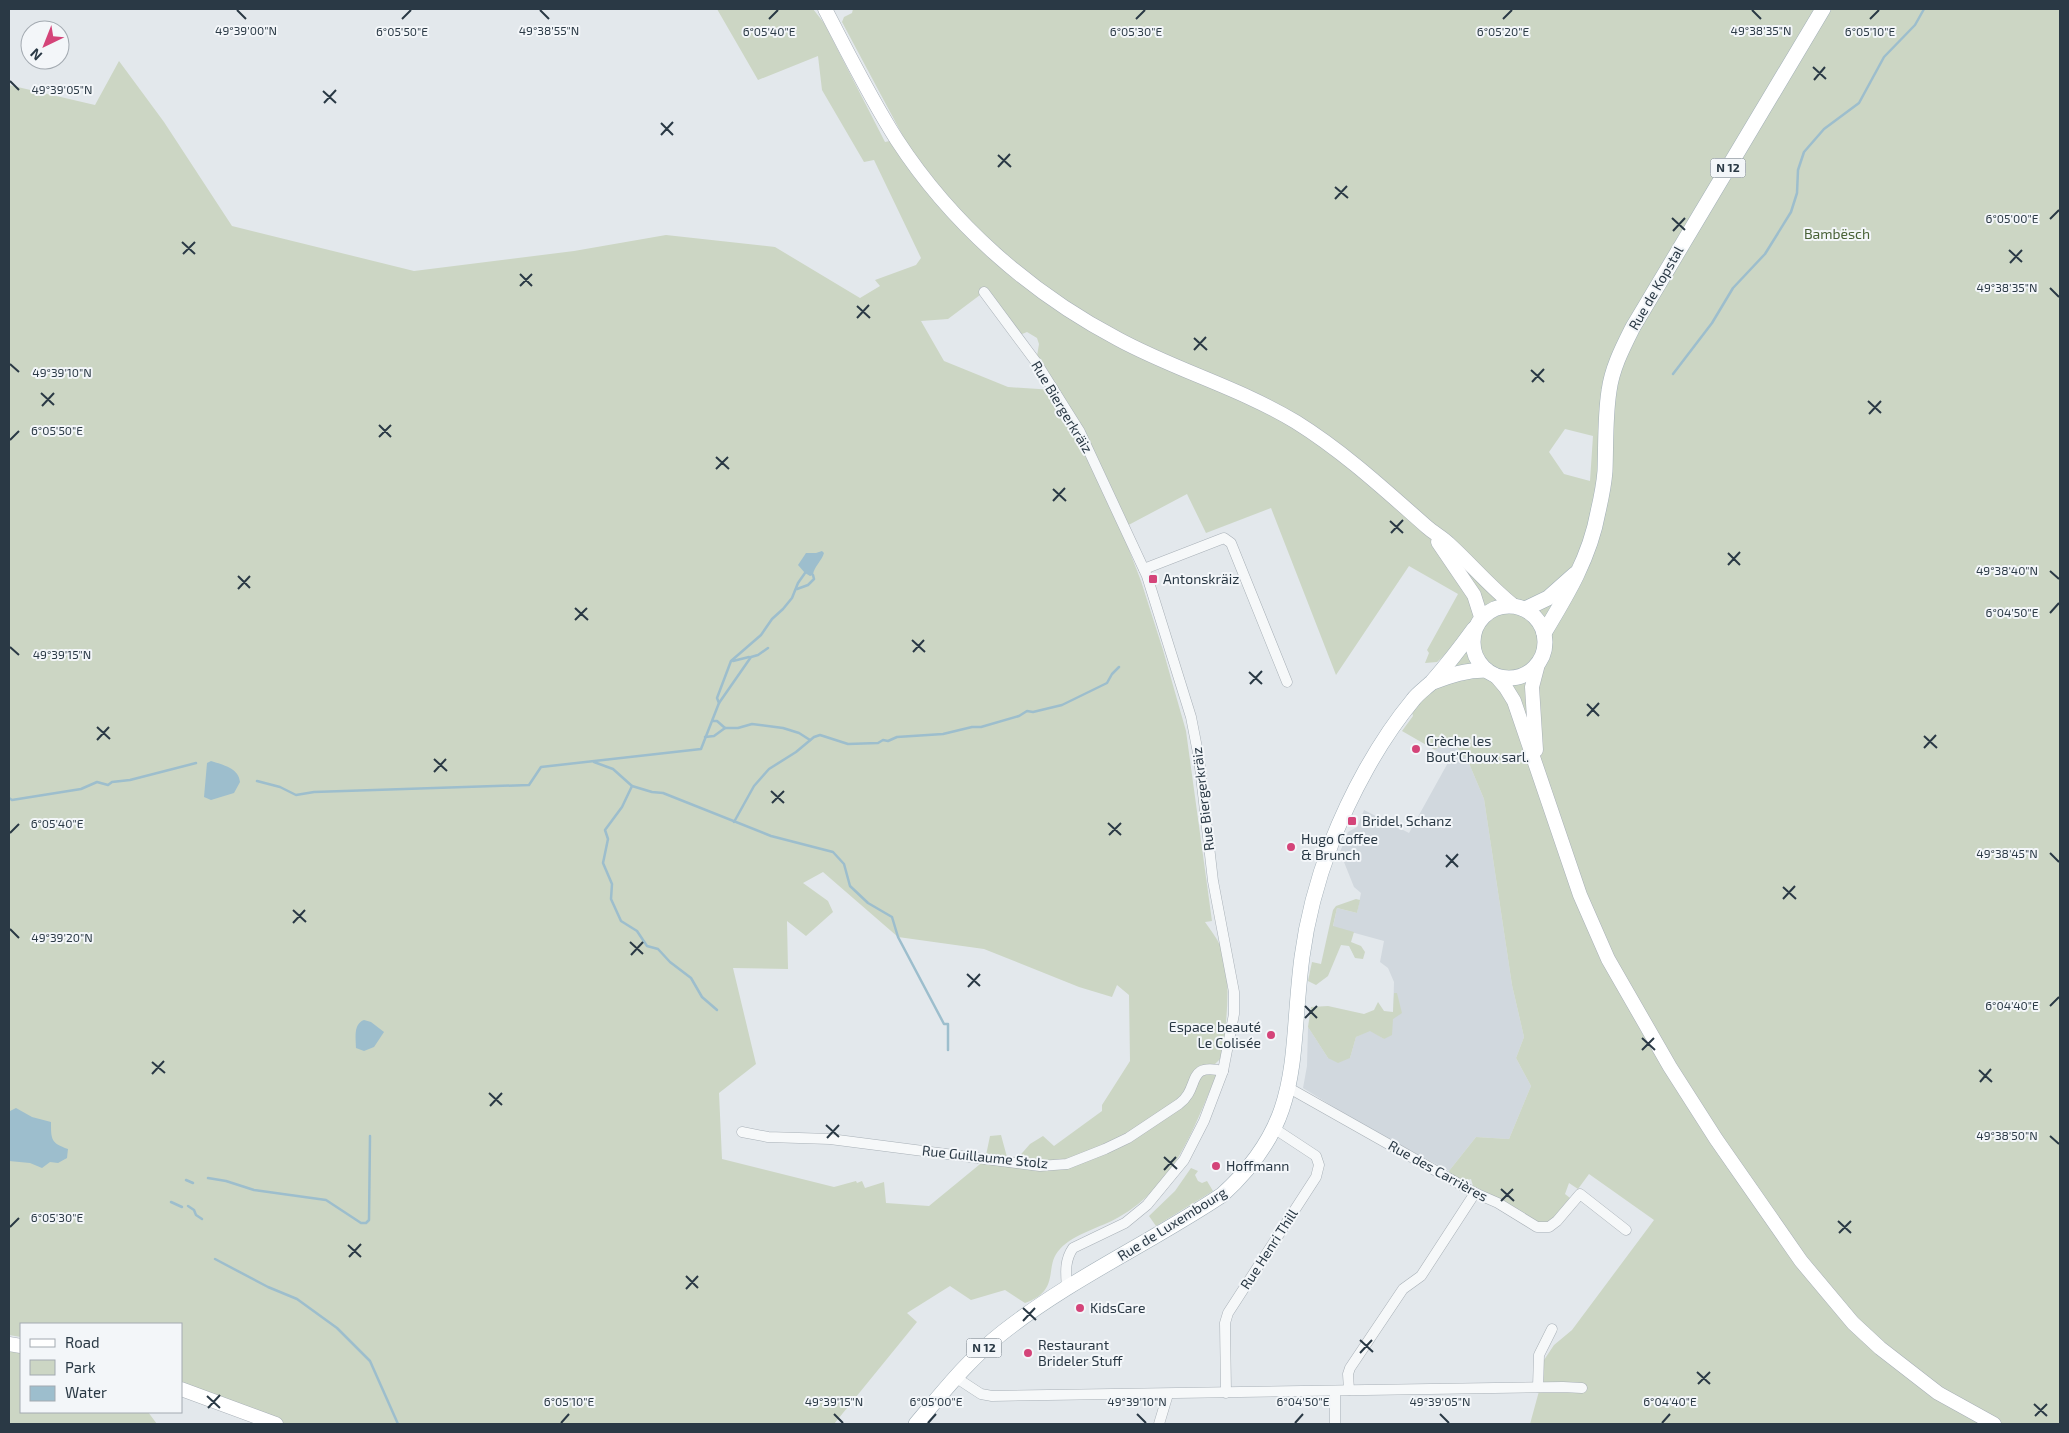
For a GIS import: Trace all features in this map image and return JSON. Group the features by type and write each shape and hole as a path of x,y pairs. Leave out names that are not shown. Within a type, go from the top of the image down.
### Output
{"main road":[{"name":"Rue de Kopstal","path":"1544,633 1570,592 1590,543 1598,514 1605,472 1605,430 1609,389 1619,356 1638,318 1823,9"},
{"path":"828,14 879,110 920,172 945,204 1008,265 1067,309 1118,340 1243,396 1295,422 1344,455 1380,484 1429,529 1449,544 1490,586 1537,619 1544,633 1545,644 1532,687 1537,768"},
{"path":"1429,529 1474,594 1478,623 1472,640 1478,662 1506,688 1514,701 1580,895 1608,959 1670,1067 1766,1214 1828,1296 1880,1348 1938,1393 1994,1424"},
{"name":"Rue de Kopstal","path":"1519,607 1548,598 1579,569"},
{"path":"1478,623 1496,607 1519,607"},
{"name":"Rue de Luxembourg","path":"916,1424 955,1377 1002,1333 1067,1289 1222,1195 1242,1177 1275,1128 1289,1088 1302,956 1313,903 1324,864 1341,818 1386,739 1414,699 1461,648 1478,623"},
{"path":"1491,673 1504,678 1523,675 1538,664"},
{"name":"Rue de Luxembourg","path":"1431,682 1459,672 1471,670 1491,673"},
{"path":"182,1389 276,1424"}],"street":[{"name":"Rue Biergerkräiz","path":"984,292 1036,362 1080,432 1144,569 1160,613 1191,717 1199,758 1212,881 1234,992 1234,1014 1223,1071 1204,1121 1184,1160 1147,1205 1125,1223 1073,1248 1068,1255 1065,1268 1067,1289"},
{"path":"1144,569 1224,538 1231,543 1287,682"},
{"name":"Rue Guillaume Stolz","path":"742,1132 768,1137 830,1139 1040,1166 1067,1164 1128,1138 1185,1100 1197,1073 1202,1070 1210,1068 1223,1071"},
{"name":"Rue des Carrières","path":"1289,1088 1474,1193 1498,1203 1543,1228 1549,1227 1557,1221 1580,1194 1626,1230"},
{"name":"Rue Henri Thill","path":"1226,1393 1225,1323 1228,1313 1316,1177 1319,1165 1316,1156 1275,1128"},
{"path":"1349,1390 1348,1374 1350,1368 1403,1289 1421,1276 1474,1193"},
{"path":"1538,1387 1539,1356 1552,1329"},
{"path":"955,1377 981,1394 992,1396 1538,1387 1582,1388"},
{"path":"1335,1391 1335,1424"},
{"path":"1159,1424 1168,1394"}],"shaded area":[{"path":"1450,739 1468,761 1484,799 1512,985 1524,1037 1516,1058 1531,1086 1509,1139 1476,1137 1449,1171 1366,1127 1303,1088 1307,1066 1308,1027 1328,1058 1350,1058 1356,1037 1370,1030 1384,1039 1393,1019 1394,982 1388,968 1380,962 1384,941 1333,927 1337,908 1357,913 1361,893 1354,887 1340,852 1348,832 1357,827 1364,810 1409,833 1450,759 1435,750"}],"green space":[{"name":"Bambësch","path":"717,9 813,9 824,23 885,142 904,138 842,22 844,17 852,13 853,9 2060,9 2060,1424 1530,1424 1544,1373 1544,1360 1554,1345 1572,1330 1654,1220 1589,1174 1578,1189 1569,1183 1565,1194 1570,1198 1547,1225 1539,1224 1496,1197 1473,1186 1471,1179 1462,1182 1450,1175 1449,1171 1476,1137 1509,1139 1531,1086 1516,1058 1524,1037 1512,985 1484,799 1468,761 1450,739 1435,750 1402,731 1413,716 1410,704 1450,650 1437,662 1425,663 1429,653 1427,650 1458,594 1409,566 1336,675 1271,508 1206,533 1187,494 1121,529 1141,581 1186,731 1212,921 1205,922 1220,945 1226,970 1227,1000 1222,1057 1211,1068 1216,1076 1190,1136 1168,1173 1138,1204 1112,1221 1066,1243 1055,1256 1048,1285 1036,1298 1025,1303 1005,1290 971,1300 950,1286 907,1313 917,1322 834,1424 281,1424 182,1383 182,1323 20,1323 20,1337 9,1335 9,85 95,105 119,61 164,122 232,226 414,271 574,251 666,235 775,247 860,298 880,286 875,280 916,265 921,258 874,160 864,162 822,90 818,56 758,80","holes":["984,292 1017,338 1027,332 1037,338 1039,344 1036,362 1054,390 1008,387 944,361 921,321 948,319","1565,429 1593,436 1590,481 1564,474 1549,452","823,872 898,937 984,949 1079,987 1112,997 1117,985 1129,995 1130,1061 1102,1105 1102,1111 1054,1146 1043,1136 1030,1144 1016,1160 1007,1157 1001,1135 990,1136 985,1160 929,1206 886,1203 884,1182 865,1188 862,1181 834,1187 722,1159 719,1093 756,1064 733,968 788,969 787,921 806,936 833,912 828,901 803,883"]},
{"path":"1356,899 1360,900 1357,913 1337,908 1333,926 1354,932 1351,942 1361,946 1365,952 1363,959 1355,958 1349,946 1341,945 1328,976 1316,985 1308,981 1312,962 1321,964 1333,910 1336,906"},
{"path":"1394,993 1397,993 1402,1013 1393,1019 1392,1035 1384,1039 1370,1031 1356,1037 1350,1058 1338,1063 1328,1058 1308,1027 1311,1007 1328,1006 1364,1014 1374,1010 1378,1002 1384,1011 1393,1012"},
{"path":"1191,1168 1198,1171 1195,1175 1198,1181 1202,1183 1207,1181 1213,1191 1156,1226 1149,1216 1175,1191"},
{"path":"9,1351 20,1353 20,1413 149,1413 157,1424 9,1424"}],"water":[{"path":"822,551 824,553 823,556 813,575 810,576 805,573 798,565 806,553"},
{"path":"211,761 230,768 237,773 240,782 234,793 211,800 204,797 207,763"},
{"path":"364,1020 371,1022 384,1032 374,1047 364,1051 356,1048 356,1036 358,1025"},
{"path":"16,1108 32,1117 51,1122 53,1140 58,1145 68,1149 67,1158 58,1163 50,1162 42,1168 30,1163 9,1161 9,1115 10,1111"}],"waterway":[{"path":"1673,374 1712,323 1733,288 1765,254 1791,212 1797,193 1798,170 1804,152 1824,129 1859,103 1884,57 1915,25 1924,9"},
{"path":"719,703 717,698 731,661 761,635 772,619 783,609 792,598 798,583 805,573"},
{"path":"797,589 808,585 814,579 813,575"},
{"path":"257,781 280,787 296,795 314,792 529,785 541,767 701,749 719,703 751,657 758,655 768,648"},
{"path":"733,661 749,657"},
{"path":"734,822 754,786 769,769 796,752 814,737 820,735 848,744 878,743 897,737 943,734 972,727 981,727 1019,716 1027,711 1033,712 1062,705 1107,683 1119,667"},
{"path":"713,721 717,721 725,728"},
{"path":"705,737 714,736 725,728 738,728 752,724 783,728 799,733 810,740"},
{"path":"594,762 613,769 632,786 663,793 771,836 833,852 844,864 850,886 868,903 892,917 898,937 944,1024 948,1024 948,1050"},
{"path":"9,798 12,800 81,789 97,782 108,785 112,782 130,780 196,763"},
{"path":"632,786 622,807 605,830 608,839 603,863 612,884 611,899 621,921 637,931 647,946 658,949 670,962 691,978 702,997 717,1010"},
{"path":"208,1178 226,1181 254,1190 326,1200 361,1223 366,1223 369,1220 370,1136"},
{"path":"186,1180 193,1183"},
{"path":"171,1202 182,1207"},
{"path":"188,1206 202,1219"},
{"path":"215,1259 268,1287 297,1299 337,1328 370,1361 398,1424"}],"place":[{"name":"Antonskräiz","path":"1153,579"},
{"name":"Crèche les Bout'Choux sarl.","path":"1416,749"},
{"name":"Bridel, Schanz","path":"1352,821"},
{"name":"Hugo Coffee & Brunch","path":"1291,847"},
{"name":"Espace beauté Le Colisée","path":"1271,1035"},
{"name":"Hoffmann","path":"1216,1166"},
{"name":"KidsCare","path":"1080,1308"},
{"name":"Restaurant Brideler Stuff","path":"1028,1353"}]}
